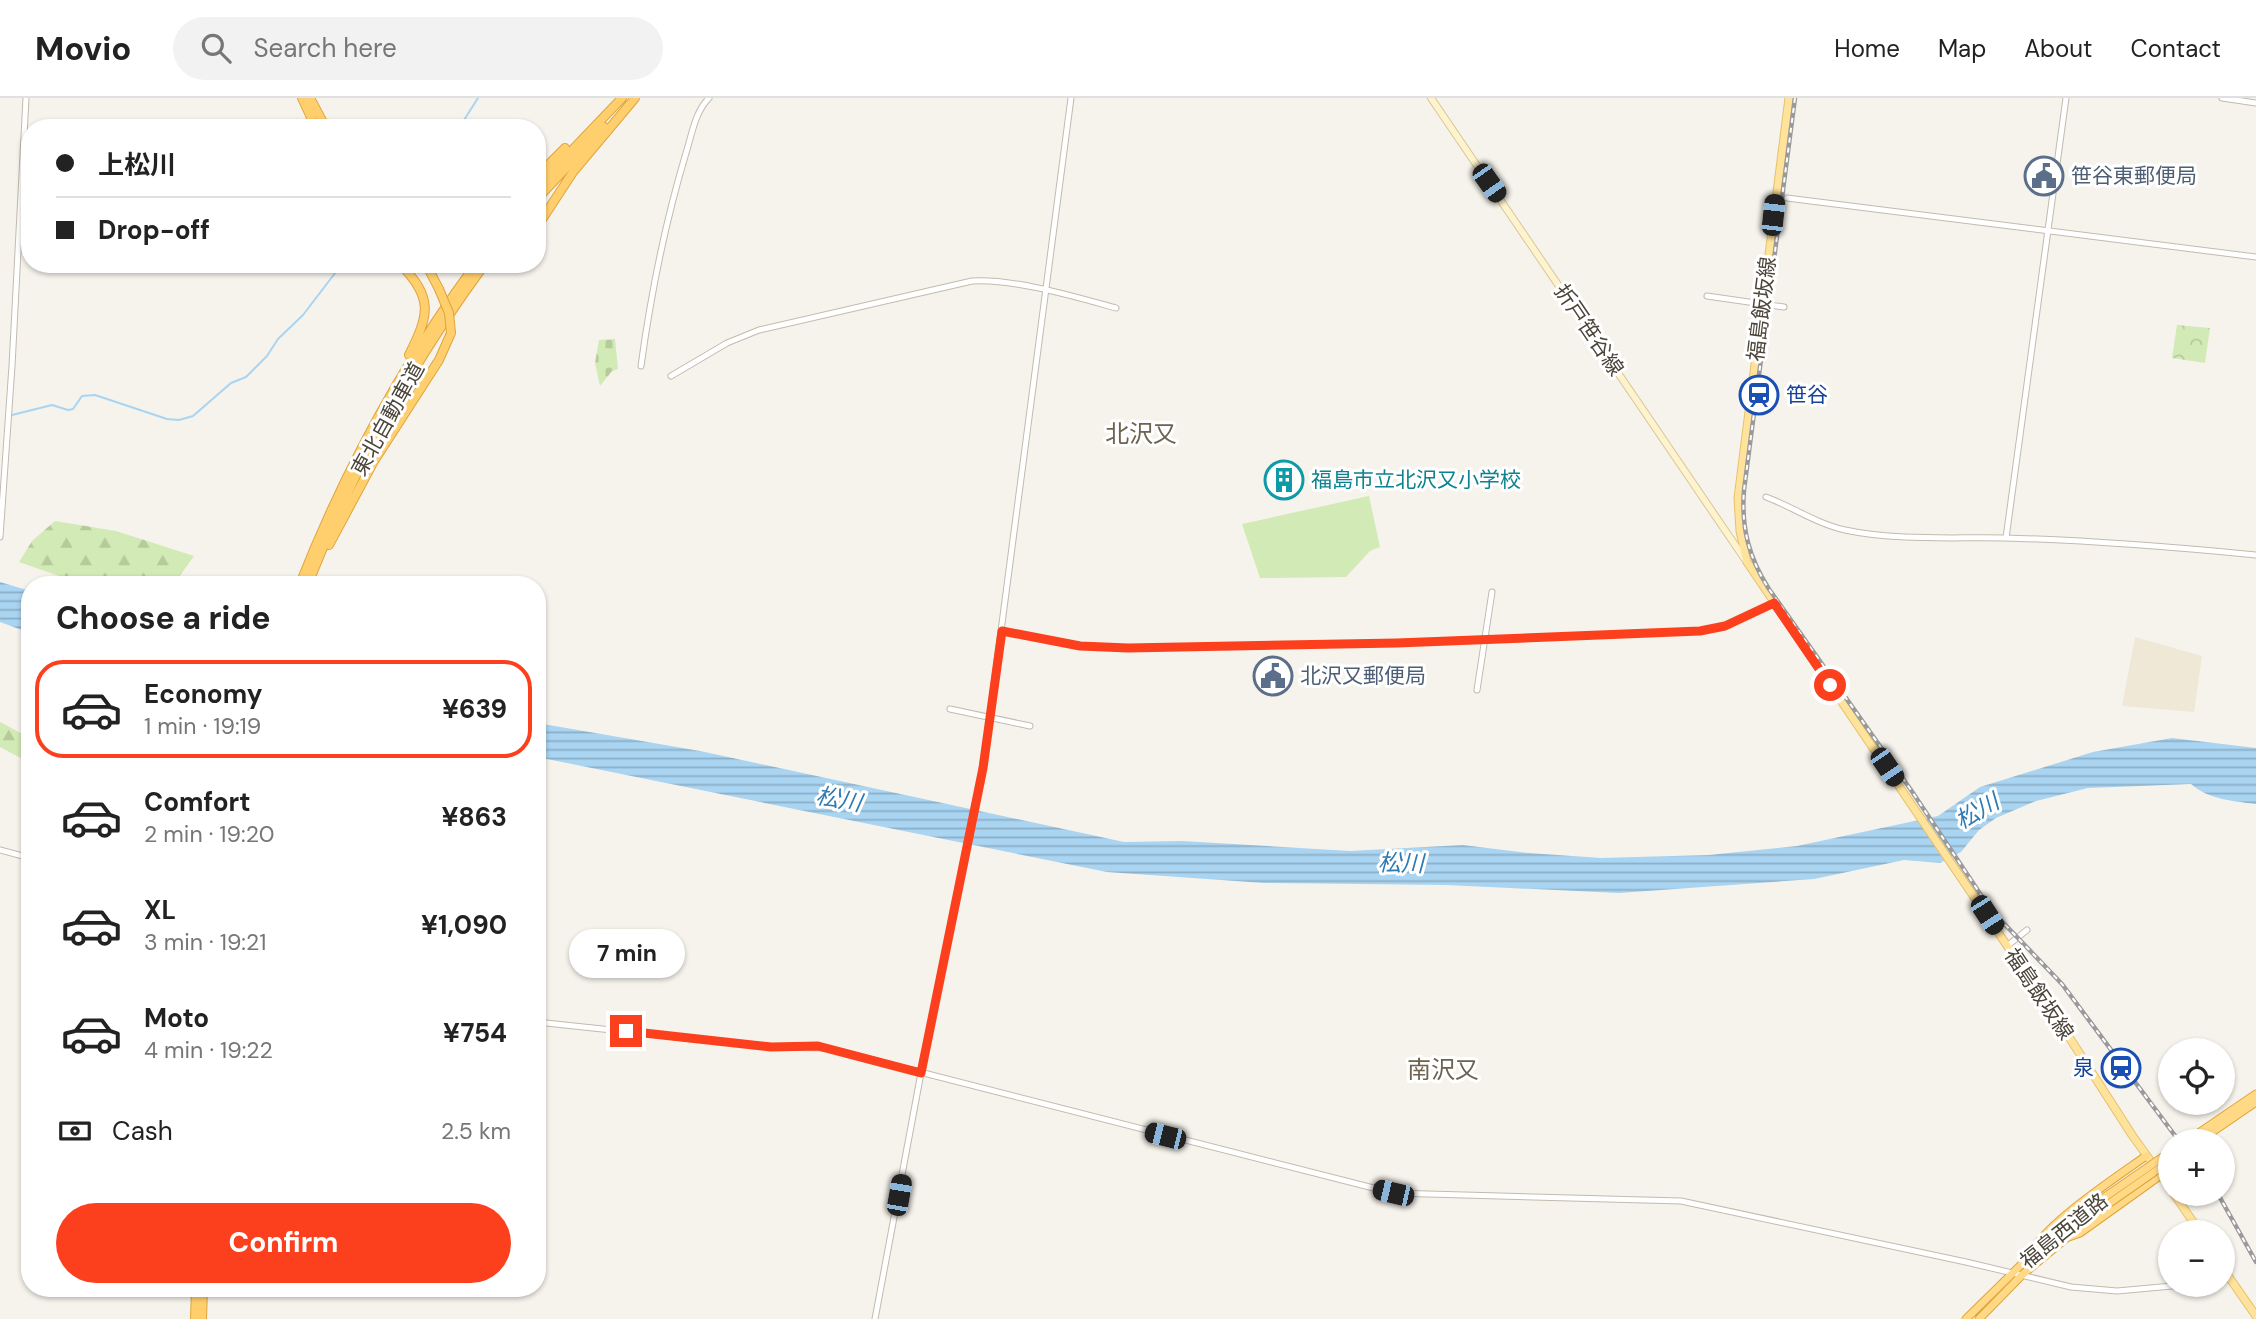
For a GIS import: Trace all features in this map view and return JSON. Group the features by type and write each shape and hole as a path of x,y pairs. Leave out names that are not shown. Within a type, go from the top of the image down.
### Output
{"highway":[{"path":"546,187 620,98"},
{"path":"546,179 634,98"},
{"path":"307,100 312,119"},
{"path":"307,100 319,119"},
{"path":"546,172 564,164"},
{"path":"546,206 564,164"},
{"path":"375,427 425,317 426,304 421,288 408,273"},
{"path":"313,576 374,461 439,360 451,333 449,313 431,273"},
{"name":"東北自動車道","path":"304,576 375,427 436,320 469,273"},
{"name":"東北自動車道","path":"375,427 479,273"},
{"name":"東北自動車道","path":"312,576 362,455"},
{"path":"2205,1129 2256,1094"},
{"path":"2217,1129 2256,1102"},
{"path":"2028,1258 2038,1240 2146,1156"},
{"name":"福島西道路","path":"1966,1319 2028,1258 2158,1161"},
{"name":"福島西道路","path":"1979,1319 2022,1275 2101,1204 2158,1168"},
{"path":"2064,1238 2080,1233 2158,1177"},
{"path":"195,1297 195,1319"},
{"path":"202,1319 203,1297"}],"main road":[{"name":"折戸笹谷線","path":"1431,98 1747,562"},
{"name":"福島飯坂線","path":"1789,98 1738,498 1740,531 1747,562 2158,1171"},
{"path":"2235,1291 2256,1316"}],"street":[{"path":"25,119 26,98"},
{"path":"641,366 650,296 678,179 697,116 709,98"},
{"path":"875,1319 991,718 1071,98"},
{"path":"2006,538 2066,98"},
{"path":"2222,98 2256,103"},
{"path":"0,537 12,378 21,198"},
{"path":"1787,198 2256,257"},
{"path":"671,376 747,334 839,310 972,281 990,281 1046,291 1116,308"},
{"path":"1707,296 1784,307"},
{"path":"1766,497 1843,530 1912,537 2159,545 2256,555"},
{"path":"1477,690 1492,592"},
{"path":"1002,631 1080,646 1128,648 1483,640 1700,631 1725,626 1774,603"},
{"path":"950,709 1030,726"},
{"path":"0,850 21,856"},
{"path":"2007,946 2027,930"},
{"path":"546,1023 771,1047 818,1046 1393,1193 1681,1201 2071,1287 2101,1291 2158,1287"}],"shaded area":[{"path":"2135,637 2202,656 2194,712 2122,706"}],"green space":[{"path":"2177,325 2210,328 2205,363 2172,358"},
{"path":"615,339 618,369 612,371 600,386 595,363 599,340"},
{"path":"1369,496 1380,547 1370,551 1346,577 1260,578 1242,524"},
{"path":"55,521 116,531 194,556 180,576 59,576 19,562 32,541"},
{"path":"0,722 21,733 21,758 0,747"}],"water":[{"path":"0,582 21,588 21,630 0,622"},
{"name":"松川","path":"546,725 700,751 1124,842 1182,841 1350,851 1463,845 1601,858 1709,855 1797,846 1938,816 1980,787 2093,752 2172,738 2256,748 2256,804 2214,797 2191,784 2088,788 2036,801 1996,818 1979,830 1961,852 1940,863 1904,860 1814,879 1619,893 1446,885 1264,883 1107,872 546,759"}],"waterway":[{"path":"465,119 478,98"},
{"path":"12,415 52,405 73,409 82,396 95,395 167,419 179,420 193,416 231,383 246,377 267,356 278,339 303,315 335,273"}],"railway":[{"path":"1795,98 1744,490 1745,530 1756,566 1769,589 1911,790 1991,910 2062,984 2170,1129"},
{"path":"2225,1206 2256,1262"}],"place":[{"name":"笹谷東郵便局","path":"2044,176"},
{"name":"笹谷","path":"1759,395"},
{"name":"福島市立北沢又小学校","path":"1284,480"},
{"name":"北沢又郵便局","path":"1273,676"},
{"name":"泉","path":"2121,1068"}],"district":[{"name":"北沢又","path":"1141,434"},
{"name":"南沢又","path":"1443,1070"}],"route":[{"path":"626,1031 771,1047 818,1046 921,1073 983,768 1002,631 1080,646 1128,648 1397,643 1700,631 1725,626 1774,603 1830,685"}]}
